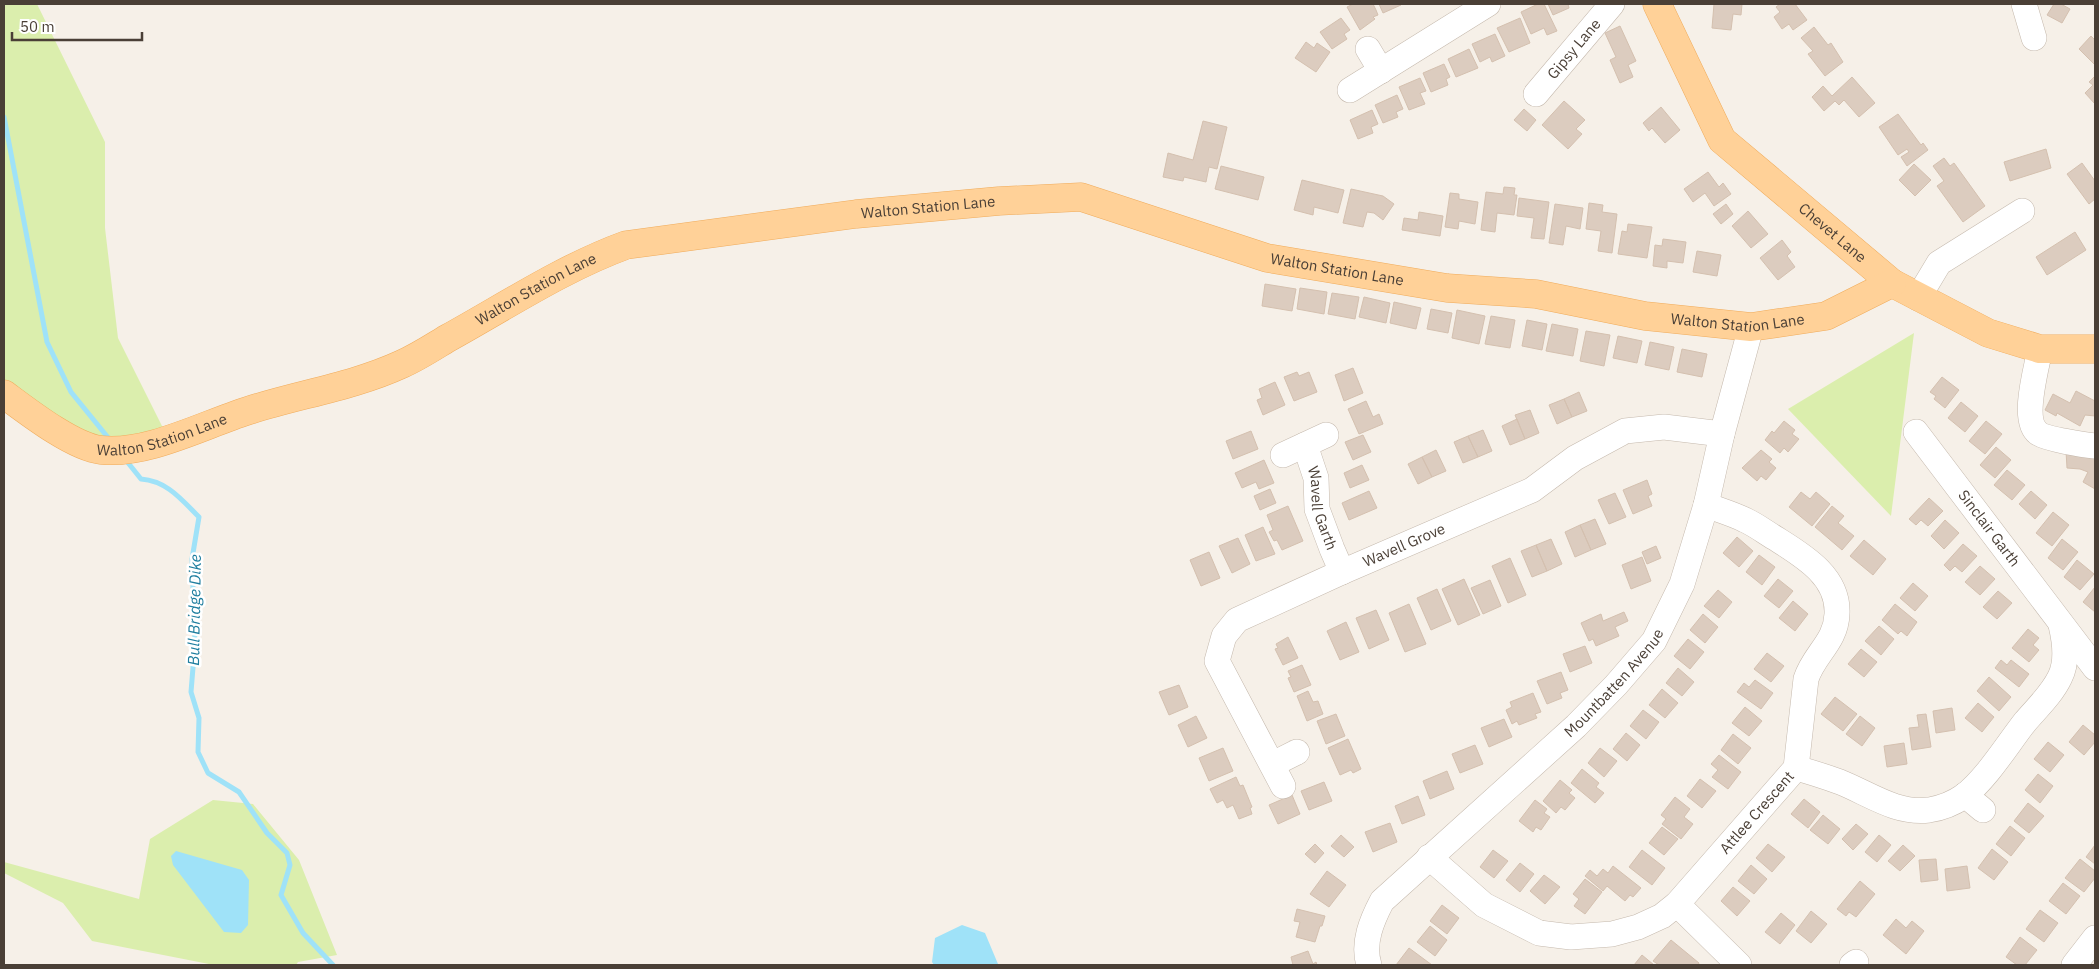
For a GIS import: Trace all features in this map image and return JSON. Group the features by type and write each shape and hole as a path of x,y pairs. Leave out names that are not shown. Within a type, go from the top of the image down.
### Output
{"main road":[{"name":"Chevet Lane","path":"1657,4 1722,140 1892,284 1988,333 2040,350 2095,349"},
{"name":"Walton Station Lane","path":"4,394 40,421 81,443 100,450 117,450 169,440 247,411 336,389 403,364 592,258 626,245 856,214 999,201 1081,197 1268,258 1447,288 1536,294 1644,316 1751,326 1826,316 1892,284"}],"street":[{"path":"1350,90 1488,4"},
{"name":"Gipsy Lane","path":"1536,94 1612,4"},
{"path":"2024,4 2034,38"},
{"path":"1368,49 1380,71"},
{"path":"1918,298 1939,263 2022,211"},
{"name":"Mountbatten Avenue","path":"1369,965 1367,958 1369,926 1382,900 1576,726 1616,685 1654,640 1682,584 1706,505 1722,434 1751,326"},
{"path":"2040,350 2030,404 2032,425 2038,433 2048,437 2095,446"},
{"name":"Wavell Grove","path":"1297,752 1278,775 1217,660 1224,636 1237,620 1342,572 1532,490 1576,458 1625,431 1664,427 1722,434"},
{"name":"Sinclair Garth","path":"1916,434 2095,668"},
{"name":"Wavell Garth","path":"1305,445 1316,478 1317,509 1342,572"},
{"name":"Attlee Crescent","path":"1429,857 1484,906 1539,933 1571,937 1612,934 1638,927 1662,916 1677,904 1796,768 1806,679 1810,667 1833,636 1837,614 1835,598 1830,583 1809,560 1746,520 1706,505"},
{"name":"Sinclair Garth","path":"1796,768 1841,783 1883,803 1906,810 1929,810 1948,805 1974,803 1983,776 2050,693 2061,676 2065,658 2065,643 2061,625"},
{"path":"1677,904 1739,965"},
{"path":"2074,965 2095,938"}],"green space":[{"path":"4,4 37,4 105,142 105,228 118,338 169,440 121,450 4,394"},
{"path":"1914,333 1891,516 1788,409"},
{"path":"213,800 253,804 299,860 337,955 298,962 296,965 214,965 92,941 63,903 4,873 4,862 139,899 150,839"}],"water":[{"path":"176,851 242,870 249,880 248,925 241,933 224,932 173,865 171,856"},
{"path":"962,925 985,933 998,964 934,965 932,962 935,938"}],"building":[{"path":"1353,4 1373,4 1378,15 1373,17 1375,19 1360,30 1347,7"},
{"path":"1379,4 1401,4 1401,5 1383,13"},
{"path":"1538,4 1544,4 1557,31 1547,35 1544,28 1531,34 1521,12"},
{"path":"1548,4 1568,4 1569,8 1553,15"},
{"path":"1714,4 1742,4 1741,15 1733,14 1731,30 1712,28"},
{"path":"1780,4 1795,4 1807,20 1793,30 1789,24 1782,29 1774,17 1780,12 1776,7"},
{"path":"2054,4 2061,4 2070,9 2062,23 2047,15"},
{"path":"1341,18 1350,30 1344,34 1347,39 1332,49 1320,32"},
{"path":"1520,18 1530,43 1509,52 1497,28"},
{"path":"1620,26 1636,61 1628,65 1633,77 1620,83 1610,60 1616,57 1605,33"},
{"path":"1814,27 1828,45 1831,43 1843,62 1825,76 1808,54 1813,51 1801,38"},
{"path":"1495,34 1505,56 1492,62 1490,57 1480,62 1472,44"},
{"path":"2091,36 2095,40 2095,65 2079,49"},
{"path":"1306,42 1314,48 1317,43 1330,52 1316,72 1295,58"},
{"path":"1469,49 1478,68 1456,77 1448,59"},
{"path":"1444,64 1450,77 1446,79 1448,85 1431,92 1423,73"},
{"path":"2095,76 2095,104 2085,93 2093,85 2089,82"},
{"path":"1852,77 1875,103 1859,117 1844,100 1839,105 1835,101 1824,111 1812,97 1823,86 1832,96"},
{"path":"1420,78 1426,91 1420,93 1425,104 1409,110 1399,87"},
{"path":"1397,95 1403,109 1396,112 1398,117 1383,123 1375,105"},
{"path":"1564,101 1585,120 1576,129 1582,134 1568,149 1542,125"},
{"path":"1661,107 1680,130 1665,143 1652,128 1649,131 1643,123"},
{"path":"1524,109 1536,120 1527,131 1514,120"},
{"path":"1372,110 1378,124 1371,127 1373,133 1358,139 1350,120"},
{"path":"1898,114 1921,145 1923,143 1928,150 1907,166 1901,157 1909,152 1907,149 1898,155 1879,127"},
{"path":"1203,121 1227,127 1217,169 1209,167 1206,182 1184,177 1183,181 1163,177 1168,153 1193,160"},
{"path":"2046,149 2051,168 2010,181 2004,162"},
{"path":"1944,158 1950,166 1954,163 1985,206 1963,222 1937,186 1944,181 1933,166"},
{"path":"2082,163 2095,181 2095,199 2089,204 2067,174"},
{"path":"1914,164 1931,180 1915,196 1899,180"},
{"path":"1221,166 1264,177 1258,200 1215,189"},
{"path":"1708,172 1719,187 1723,183 1731,194 1714,206 1705,193 1693,202 1684,189"},
{"path":"1302,180 1344,190 1338,213 1314,207 1313,215 1294,210"},
{"path":"1504,187 1515,188 1514,195 1517,195 1514,215 1497,213 1495,232 1481,230 1486,192 1503,194"},
{"path":"1351,189 1383,196 1394,204 1383,220 1374,213 1367,212 1363,227 1343,223"},
{"path":"1450,193 1459,194 1459,199 1478,202 1475,224 1459,221 1458,229 1445,227"},
{"path":"1519,198 1549,202 1544,239 1531,238 1534,218 1517,216"},
{"path":"1589,203 1603,205 1602,212 1617,214 1612,253 1598,251 1601,231 1586,229"},
{"path":"1555,204 1583,208 1580,229 1566,226 1563,245 1549,243"},
{"path":"1726,204 1733,214 1721,224 1713,214"},
{"path":"1748,211 1768,234 1751,248 1732,226"},
{"path":"1419,212 1443,216 1440,236 1402,230 1404,218 1418,220"},
{"path":"1628,224 1652,227 1647,258 1618,254 1622,231 1627,232"},
{"path":"2075,232 2086,250 2047,275 2036,257"},
{"path":"1663,239 1686,242 1683,263 1667,261 1667,268 1653,266 1655,245 1662,246"},
{"path":"1782,240 1791,252 1787,256 1795,267 1778,280 1760,258"},
{"path":"1697,251 1721,255 1717,276 1693,272"},
{"path":"1265,284 1296,289 1292,311 1262,306"},
{"path":"1300,288 1327,292 1324,314 1297,309"},
{"path":"1332,293 1359,297 1355,319 1328,314"},
{"path":"1364,297 1390,303 1386,323 1359,317"},
{"path":"1394,302 1421,308 1416,329 1390,323"},
{"path":"1431,309 1452,313 1448,333 1427,329"},
{"path":"1457,310 1485,316 1479,344 1452,338"},
{"path":"1491,316 1515,320 1510,348 1485,344"},
{"path":"1527,320 1547,324 1542,350 1522,346"},
{"path":"1552,324 1578,329 1573,356 1546,351"},
{"path":"1586,331 1610,335 1604,366 1580,361"},
{"path":"1618,336 1642,341 1637,363 1613,358"},
{"path":"1650,342 1674,347 1669,370 1645,365"},
{"path":"1682,349 1707,354 1702,377 1677,372"},
{"path":"1353,368 1363,393 1344,401 1335,375"},
{"path":"1297,372 1299,376 1309,372 1317,392 1294,401 1284,377"},
{"path":"1942,377 1959,390 1945,408 1934,399 1936,396 1930,392"},
{"path":"1275,382 1285,405 1263,415 1257,400 1262,398 1259,389"},
{"path":"2076,391 2095,401 2095,416 2085,415 2080,426 2057,413 2056,416 2045,410 2053,394 2070,403"},
{"path":"1579,392 1587,411 1572,417 1564,399"},
{"path":"1564,399 1572,417 1557,424 1549,405"},
{"path":"1366,401 1373,417 1379,414 1383,424 1359,434 1348,409"},
{"path":"1961,402 1978,416 1965,432 1948,418"},
{"path":"1530,410 1539,433 1525,439 1515,415"},
{"path":"1517,419 1525,439 1510,445 1502,426"},
{"path":"1784,421 1795,430 1792,434 1799,439 1788,452 1784,448 1780,453 1765,440"},
{"path":"1986,421 2002,434 1985,454 1969,441"},
{"path":"1483,430 1492,451 1478,457 1468,436"},
{"path":"1251,431 1258,449 1233,459 1226,441"},
{"path":"1363,435 1371,452 1353,460 1345,442"},
{"path":"1468,436 1478,457 1463,463 1454,442"},
{"path":"1996,447 2011,460 1995,478 1980,465"},
{"path":"1436,450 1446,471 1432,477 1422,457"},
{"path":"1761,450 1772,459 1769,462 1776,468 1766,480 1761,476 1757,481 1742,468"},
{"path":"2066,451 2095,456 2095,489 2083,482 2088,472 2067,468"},
{"path":"1422,457 1432,477 1418,484 1408,464"},
{"path":"1264,460 1274,483 1259,489 1256,482 1242,488 1235,473"},
{"path":"1362,465 1369,480 1350,488 1344,473"},
{"path":"2007,470 2025,485 2012,500 1994,485"},
{"path":"1647,480 1652,494 1648,496 1652,506 1633,514 1623,490"},
{"path":"1270,489 1276,503 1260,510 1254,496"},
{"path":"1369,491 1377,508 1349,520 1342,503"},
{"path":"2031,491 2047,505 2035,519 2019,504"},
{"path":"1801,492 1810,499 1816,492 1830,504 1812,526 1789,507"},
{"path":"1615,493 1626,517 1609,524 1598,500"},
{"path":"1929,498 1943,511 1928,526 1921,520 1916,525 1909,519"},
{"path":"1288,506 1303,541 1282,550 1277,540 1274,541 1269,532 1273,530 1267,515"},
{"path":"1832,506 1844,516 1838,523 1854,536 1842,550 1815,527"},
{"path":"2053,512 2069,525 2052,546 2036,533"},
{"path":"1595,519 1606,544 1591,550 1580,525"},
{"path":"1945,520 1959,533 1944,549 1931,536"},
{"path":"1580,525 1591,550 1575,557 1565,532"},
{"path":"1263,527 1275,554 1256,561 1245,535"},
{"path":"1737,537 1753,551 1739,567 1723,553"},
{"path":"1238,538 1250,564 1232,573 1219,546"},
{"path":"1551,539 1562,564 1547,571 1536,545"},
{"path":"2062,539 2078,552 2063,570 2048,558"},
{"path":"1864,540 1886,559 1873,575 1850,556"},
{"path":"1963,544 1977,556 1962,572 1955,566 1950,571 1944,565"},
{"path":"1536,545 1547,571 1532,577 1521,551"},
{"path":"1656,546 1661,558 1647,564 1642,552"},
{"path":"1209,552 1220,578 1201,586 1190,560"},
{"path":"1759,555 1775,567 1762,585 1746,572"},
{"path":"1642,557 1651,581 1631,589 1622,565"},
{"path":"1510,558 1526,595 1508,603 1492,566"},
{"path":"2077,560 2094,574 2080,590 2064,577"},
{"path":"1980,566 1995,579 1980,595 1965,582"},
{"path":"1464,579 1480,615 1458,625 1442,589"},
{"path":"1778,579 1793,591 1779,608 1764,596"},
{"path":"1490,580 1501,606 1483,614 1471,588"},
{"path":"1913,583 1928,596 1915,611 1900,598"},
{"path":"2095,587 2095,612 2083,602"},
{"path":"1437,589 1451,621 1431,630 1417,598"},
{"path":"1718,590 1732,602 1719,618 1704,606"},
{"path":"1998,591 2012,603 1997,619 1983,607"},
{"path":"1793,601 1808,614 1795,631 1779,618"},
{"path":"1409,604 1426,644 1405,652 1389,613"},
{"path":"1895,604 1917,622 1907,636 1901,631 1898,634 1882,620"},
{"path":"1376,610 1389,640 1369,649 1356,618"},
{"path":"1624,612 1628,621 1615,627 1619,636 1596,646 1593,639 1589,641 1581,623 1601,614 1603,621"},
{"path":"1703,614 1718,627 1705,643 1690,630"},
{"path":"1346,622 1359,652 1340,660 1327,631"},
{"path":"1879,626 1894,639 1881,655 1865,641"},
{"path":"2028,629 2039,638 2033,645 2039,650 2029,662 2012,648"},
{"path":"1288,637 1298,658 1283,665 1275,649 1278,648 1276,644"},
{"path":"1688,639 1704,652 1690,669 1674,656"},
{"path":"1585,646 1592,663 1570,672 1563,654"},
{"path":"1861,649 1877,662 1864,677 1848,664"},
{"path":"1767,653 1784,666 1771,682 1754,669"},
{"path":"2001,660 2007,665 2011,660 2029,674 2019,687 1995,668"},
{"path":"1302,665 1311,685 1294,692 1288,678 1291,677 1288,671"},
{"path":"1678,668 1694,682 1682,696 1666,683"},
{"path":"1561,672 1568,690 1560,693 1562,698 1547,704 1537,681"},
{"path":"1989,677 2011,697 1999,711 1977,691"},
{"path":"1755,680 1773,693 1761,709 1737,692 1744,683 1749,687"},
{"path":"1179,685 1188,707 1169,715 1159,692"},
{"path":"1662,689 1678,703 1665,718 1649,705"},
{"path":"1308,691 1313,702 1318,701 1323,714 1307,721 1297,696"},
{"path":"1533,693 1541,712 1535,714 1537,718 1519,725 1517,721 1512,724 1506,710 1512,707 1510,702"},
{"path":"1835,697 1857,714 1843,731 1821,714"},
{"path":"1978,703 1994,717 1982,732 1965,718"},
{"path":"1745,707 1762,721 1749,736 1732,723"},
{"path":"1952,708 1955,730 1936,733 1933,711"},
{"path":"1643,710 1659,722 1646,739 1630,726"},
{"path":"1336,714 1345,736 1326,744 1317,721"},
{"path":"1926,714 1931,747 1912,750 1909,728 1919,727 1917,715"},
{"path":"1196,716 1207,738 1188,747 1178,725"},
{"path":"1860,716 1875,728 1862,746 1846,734"},
{"path":"1504,719 1512,737 1489,747 1481,728"},
{"path":"2083,725 2095,735 2095,742 2084,755 2069,742"},
{"path":"1626,733 1640,745 1627,761 1613,749"},
{"path":"1733,734 1751,748 1738,764 1721,750"},
{"path":"1348,739 1361,769 1353,773 1351,770 1340,775 1328,748"},
{"path":"2048,742 2064,755 2050,772 2034,759"},
{"path":"1904,743 1907,764 1887,767 1884,746"},
{"path":"1475,745 1483,764 1460,773 1452,754"},
{"path":"1223,748 1233,771 1209,781 1199,758"},
{"path":"1600,748 1617,761 1604,777 1588,763"},
{"path":"1719,755 1741,772 1728,789 1712,777 1718,770 1711,764"},
{"path":"1582,769 1599,783 1596,787 1604,793 1595,803 1571,783"},
{"path":"1447,771 1454,789 1430,799 1423,781"},
{"path":"2038,774 2053,786 2040,803 2025,790"},
{"path":"1236,777 1240,786 1243,785 1252,807 1250,808 1252,814 1239,819 1233,805 1227,808 1223,800 1217,803 1210,789"},
{"path":"1700,779 1716,791 1702,808 1687,796"},
{"path":"1560,780 1572,790 1569,793 1575,798 1565,810 1561,807 1556,813 1543,801"},
{"path":"1324,782 1332,801 1309,810 1301,791"},
{"path":"1292,795 1300,814 1278,824 1269,805"},
{"path":"1418,796 1425,815 1402,824 1395,806"},
{"path":"1675,797 1690,809 1684,817 1693,824 1681,839 1662,824 1666,819 1661,815"},
{"path":"1804,799 1820,812 1808,828 1791,814"},
{"path":"1535,800 1547,809 1544,813 1550,817 1541,830 1536,827 1533,832 1519,821"},
{"path":"2028,803 2044,816 2029,833 2014,821"},
{"path":"1823,815 1840,829 1828,844 1810,830"},
{"path":"1390,823 1397,842 1373,852 1365,832"},
{"path":"1856,824 1868,834 1853,850 1842,839"},
{"path":"2010,826 2025,838 2011,856 1996,844"},
{"path":"1662,827 1678,839 1664,855 1649,843"},
{"path":"1341,835 1354,847 1344,857 1331,846"},
{"path":"1879,835 1891,845 1877,862 1865,852"},
{"path":"1315,844 1324,853 1315,863 1305,854"},
{"path":"1768,844 1785,857 1772,872 1756,858"},
{"path":"1903,845 1915,856 1900,871 1888,861"},
{"path":"2095,845 2095,864 2086,857"},
{"path":"1992,849 2008,862 1994,880 1978,868"},
{"path":"1493,850 1508,861 1494,878 1480,867"},
{"path":"1642,850 1665,868 1652,885 1629,867"},
{"path":"1936,859 1938,880 1921,882 1919,860"},
{"path":"2080,859 2095,871 2095,878 2084,892 2065,878"},
{"path":"1520,863 1534,874 1520,892 1506,880"},
{"path":"1751,865 1767,879 1754,894 1738,881"},
{"path":"1613,866 1641,888 1633,897 1630,895 1625,901 1607,886 1603,891 1585,876 1590,870 1597,876 1603,869 1608,873"},
{"path":"1967,866 1970,888 1947,891 1945,869"},
{"path":"1327,871 1346,885 1329,907 1310,894"},
{"path":"1544,875 1560,887 1545,904 1530,891"},
{"path":"1585,879 1602,892 1585,914 1574,906 1579,899 1573,894"},
{"path":"1860,881 1875,894 1856,917 1849,912 1846,916 1837,909"},
{"path":"2063,883 2080,896 2066,914 2049,901"},
{"path":"1733,887 1750,901 1737,916 1721,901"},
{"path":"1442,905 1459,918 1447,934 1430,921"},
{"path":"1297,909 1325,916 1315,942 1296,937 1300,922 1294,921"},
{"path":"2040,910 2058,923 2044,942 2026,929"},
{"path":"1811,911 1827,924 1811,943 1796,931"},
{"path":"1781,913 1795,925 1780,944 1765,932"},
{"path":"1896,919 1906,928 1912,921 1924,931 1906,954 1883,935"},
{"path":"1430,926 1447,940 1435,956 1417,942"},
{"path":"2020,937 2037,950 2025,965 2017,965 2006,957"},
{"path":"1671,940 1699,963 1698,965 1659,965 1653,961"},
{"path":"1409,948 1432,965 1396,965"},
{"path":"1308,951 1313,964 1316,962 1317,965 1293,965 1291,957"},
{"path":"1642,955 1654,965 1634,965"}],"waterway":[{"name":"Bull Bridge Dike","path":"4,117 47,342 71,392 110,440"},
{"name":"Bull Bridge Dike","path":"125,459 141,479 150,480 166,487 199,517 192,559 195,643 191,692 199,718 198,752 208,773 239,792 267,833 287,853 290,865 281,895 303,933 333,965"}]}
